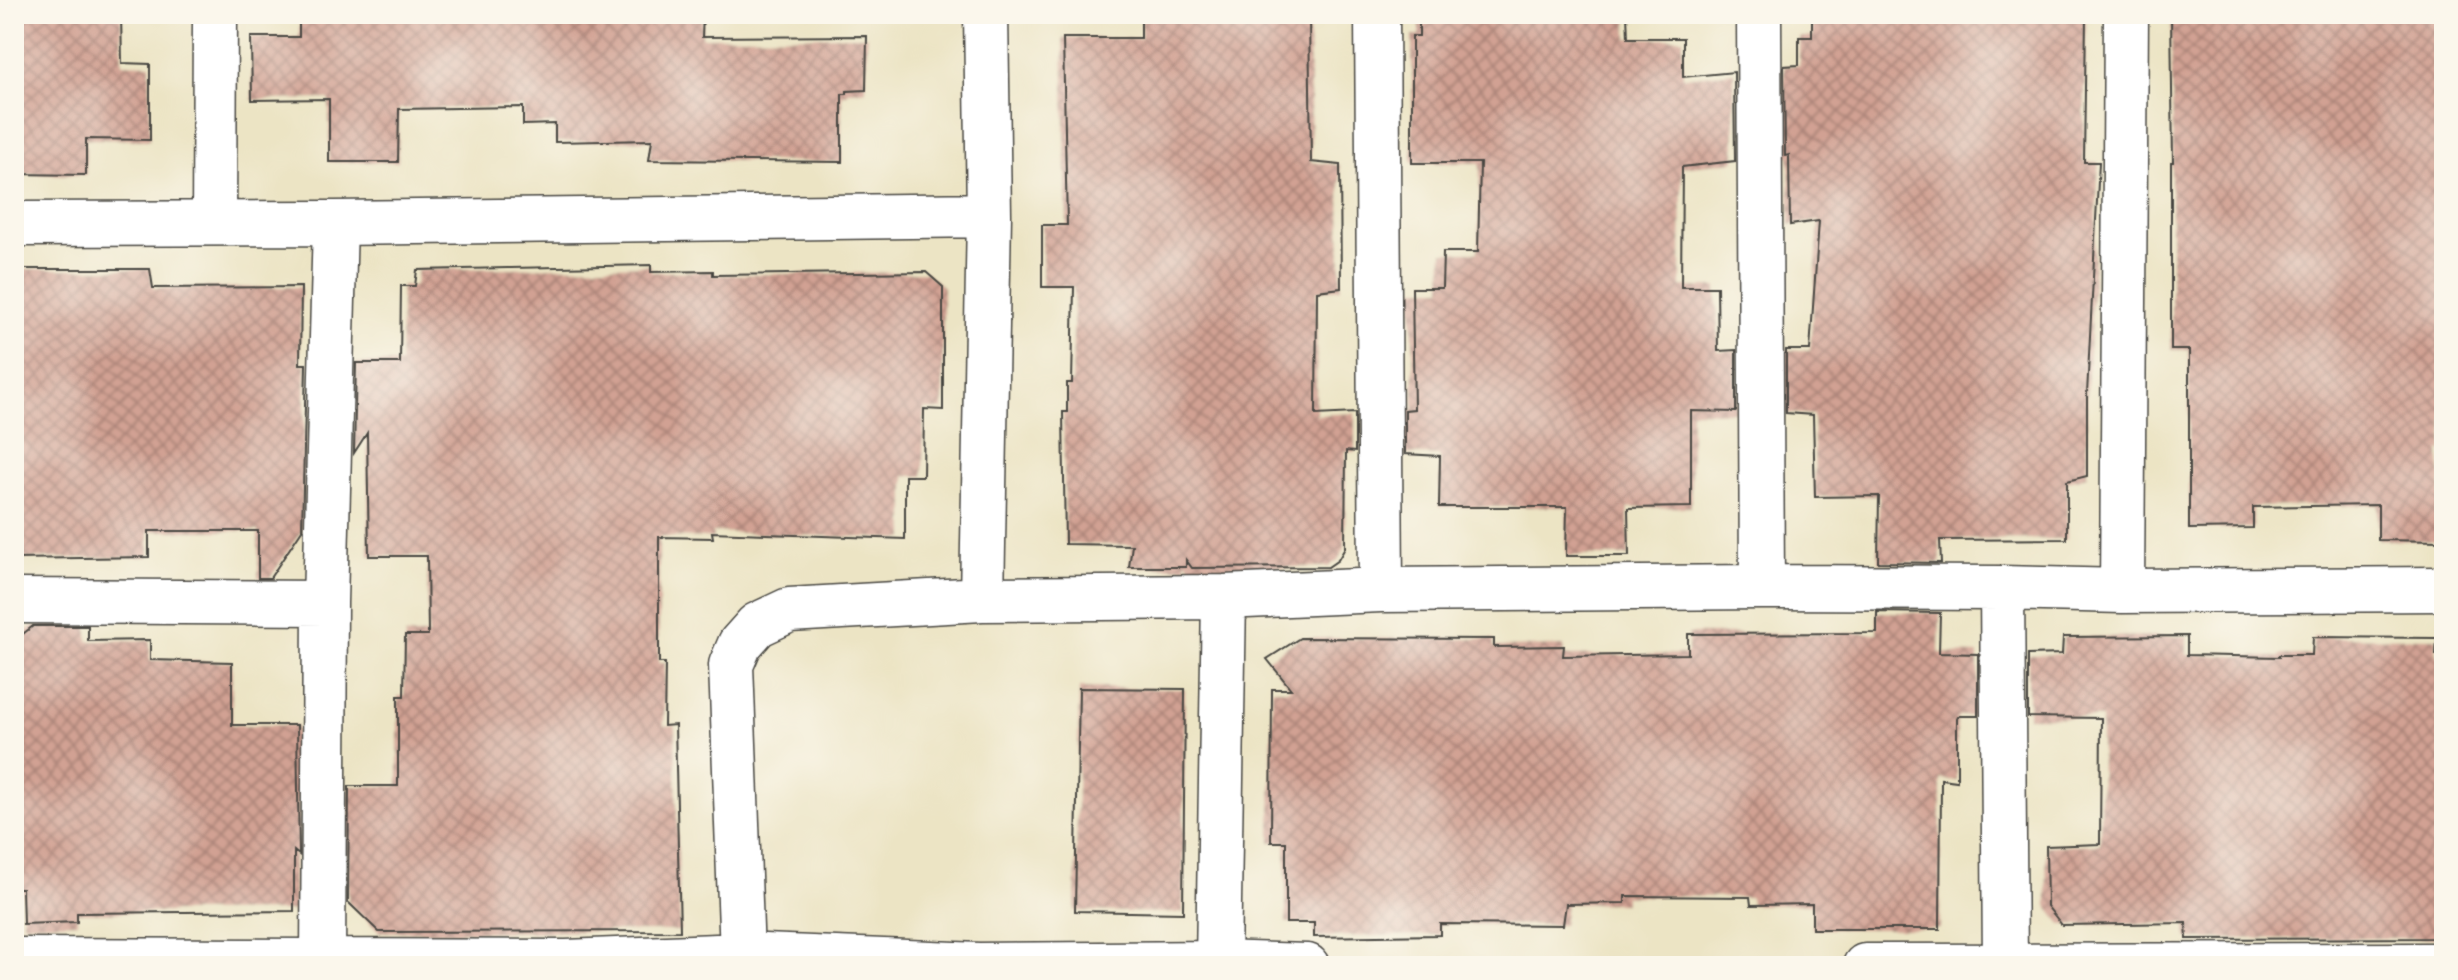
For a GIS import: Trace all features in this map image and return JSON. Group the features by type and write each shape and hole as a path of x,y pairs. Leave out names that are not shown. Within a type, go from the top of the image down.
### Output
{"street":[{"path":"214,222 215,14"},
{"path":"982,599 989,215 986,14"},
{"path":"1377,14 1381,590"},
{"path":"1759,14 1762,587"},
{"path":"2122,591 2126,14"},
{"path":"14,224 989,215"},
{"path":"323,963 325,603 335,223"},
{"path":"742,955 731,665 740,644 757,625 789,610 982,599 1224,597 1381,590 1762,587 2122,591 2444,589"},
{"path":"2002,588 2005,965"},
{"path":"1218,963 1224,597"},
{"path":"14,601 325,603"},
{"path":"14,960 566,964 742,955 979,965 1218,963 1307,966"},
{"path":"1865,966 2444,965"}],"building":[{"path":"14,14 121,14 122,63 150,64 150,140 86,139 86,175 14,174"},
{"path":"299,14 703,14 702,37 867,36 866,90 842,94 842,162 649,160 652,140 555,142 555,124 523,125 523,107 399,109 398,162 329,162 329,99 252,100 251,37 299,37"},
{"path":"1141,14 1309,14 1311,162 1340,165 1341,288 1317,291 1316,415 1355,413 1355,452 1346,451 1345,548 1338,560 1328,567 1192,568 1186,560 1186,567 1129,567 1132,545 1065,544 1063,412 1067,412 1067,383 1072,383 1074,287 1042,287 1042,225 1067,225 1063,38 1141,38"},
{"path":"1419,14 1627,14 1628,38 1683,38 1683,77 1734,72 1735,161 1682,167 1681,287 1717,287 1718,351 1736,350 1736,412 1691,411 1691,507 1628,508 1629,556 1566,556 1567,507 1439,507 1440,456 1405,454 1405,410 1414,409 1412,288 1442,288 1443,252 1478,252 1480,163 1412,163 1412,36 1419,36"},
{"path":"1812,14 2086,14 2084,162 2099,162 2087,394 2087,476 2067,481 2067,539 1940,540 1941,563 1878,562 1879,496 1815,497 1813,415 1786,413 1786,350 1810,350 1819,221 1790,225 1784,66 1799,65 1799,37 1812,37"},
{"path":"2171,14 2444,14 2442,541 2378,540 2378,505 2253,507 2253,528 2189,529 2189,350 2171,350"},
{"path":"651,265 651,272 713,271 713,275 926,272 943,287 943,410 924,409 923,476 905,476 905,539 712,532 713,538 659,537 659,663 665,663 664,726 675,725 680,931 379,932 348,902 349,786 398,786 398,696 404,696 405,635 428,635 427,556 369,556 367,433 354,453 356,363 400,363 401,286 415,286 417,270"},
{"path":"14,269 150,269 153,288 301,287 300,364 306,364 302,530 270,578 258,578 258,531 149,531 149,557 14,559"},
{"path":"1877,612 1940,613 1939,653 1978,654 1978,716 1958,716 1957,781 1941,779 1940,929 1812,929 1812,904 1751,905 1750,897 1625,896 1625,903 1566,904 1563,925 1440,924 1440,935 1314,937 1314,923 1286,923 1286,842 1271,842 1272,689 1291,689 1267,659 1300,638 1494,639 1494,647 1564,646 1563,656 1688,654 1688,634 1877,633"},
{"path":"33,626 88,626 88,641 150,640 150,660 232,662 232,725 297,725 299,855 294,851 294,911 77,913 77,922 23,924 22,888 14,888 14,641"},
{"path":"2187,636 2187,655 2279,657 2312,655 2313,637 2437,638 2436,655 2444,655 2444,898 2434,898 2438,938 2187,939 2186,923 2062,925 2047,906 2046,846 2100,844 2101,718 2028,717 2028,655 2062,654 2063,637"},
{"path":"1079,688 1185,689 1183,913 1075,911"}]}
